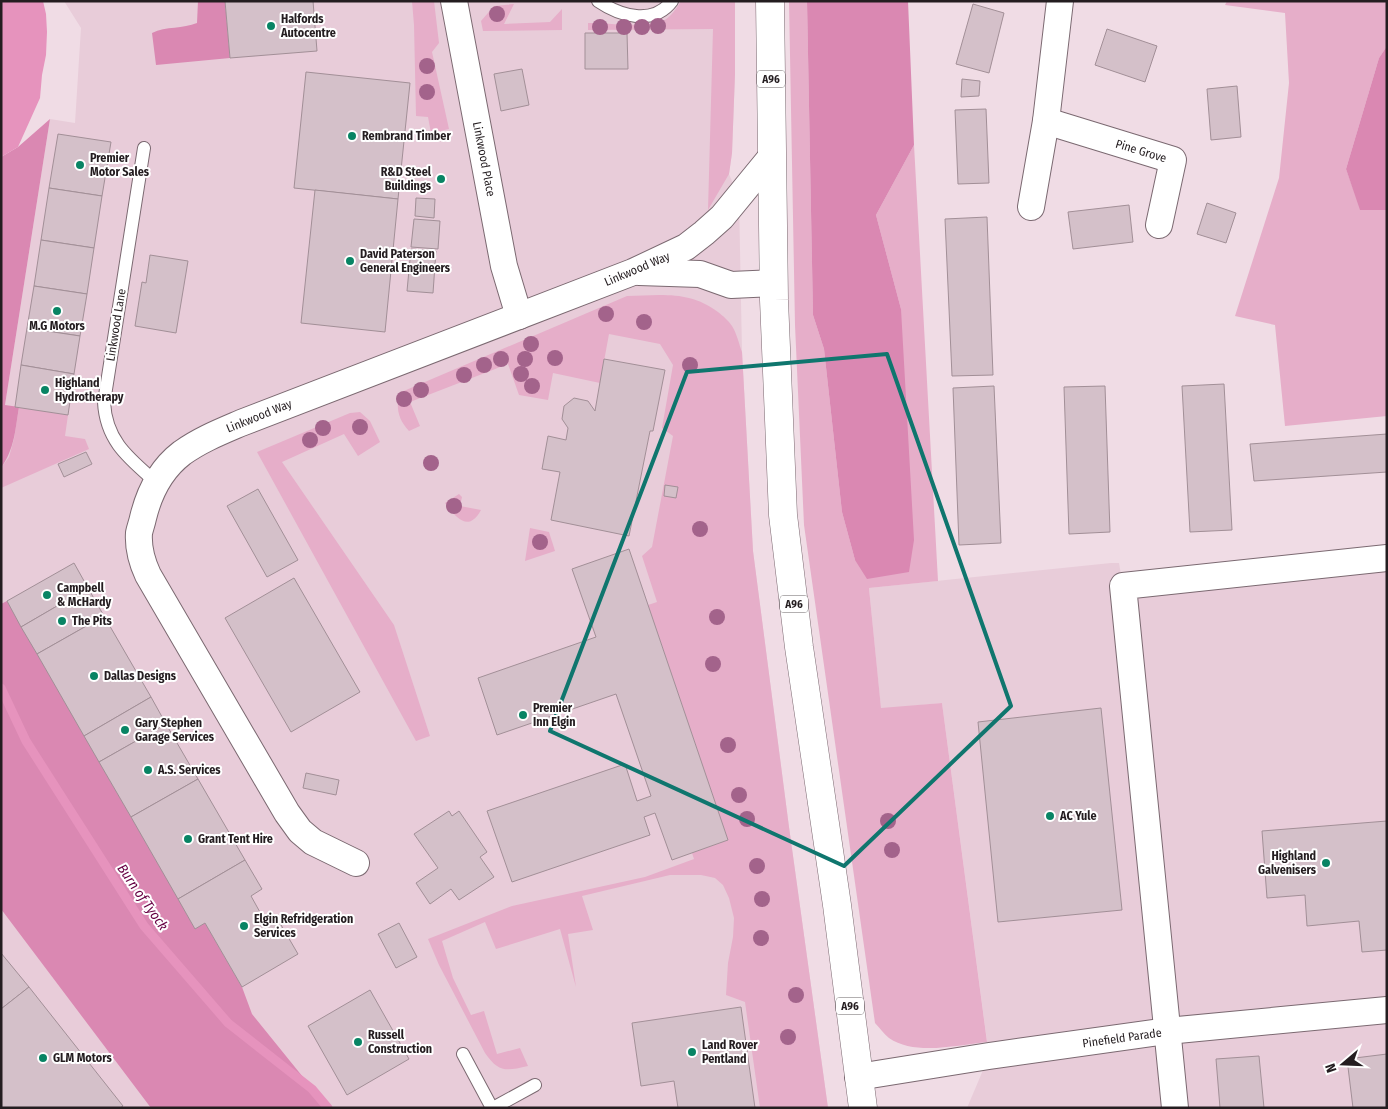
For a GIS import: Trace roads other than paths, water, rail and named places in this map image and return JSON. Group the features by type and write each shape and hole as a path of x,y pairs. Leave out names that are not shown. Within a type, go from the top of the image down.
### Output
{"highway":[{"name":"A96","path":"770,1 774,283 784,515 799,647 837,905 863,1108"}],"street":[{"name":"Linkwood Place","path":"454,1 504,266 519,316"},
{"path":"1031,207 1046,121 1060,1"},
{"name":"Pine Grove","path":"1046,121 1173,160 1158,225"},
{"name":"Linkwood Way","path":"356,863 313,842 300,831 287,814 143,565 139,533 146,506 162,473 180,454 202,440 633,272 686,248 722,217 772,156"},
{"path":"633,272 700,274 731,285 774,283"},
{"path":"1175,1108 1123,586 1387,558"},
{"name":"Pinefield Parade","path":"858,1077 1167,1031 1387,1010"}],"lane":[{"path":"598,1 609,9 624,15 633,16 658,14 672,1"},
{"name":"Linkwood Lane","path":"144,148 104,402 108,424 117,444 126,456 157,483"},
{"path":"463,1054 493,1108 535,1085"}],"waterway":[{"name":"Burn of Tyock","path":"1,688 26,741 144,926 228,1023 312,1089 328,1108"}],"place":[{"name":"Halfords Autocentre","path":"271,26"},
{"name":"Rembrand Timber","path":"352,136"},
{"name":"Premier Motor Sales","path":"80,165"},
{"name":"R&D Steel Buildings","path":"441,179"},
{"name":"David Paterson General Engineers","path":"350,261"},
{"name":"M.G Motors","path":"57,311"},
{"name":"Highland Hydrotherapy","path":"45,390"},
{"name":"Campbell & McHardy","path":"47,595"},
{"name":"The Pits","path":"62,621"},
{"name":"Dallas Designs","path":"94,676"},
{"name":"Premier Inn Elgin","path":"523,715"},
{"name":"Gary Stephen Garage Services","path":"125,730"},
{"name":"A.S. Services","path":"148,770"},
{"name":"AC Yule","path":"1050,816"},
{"name":"Grant Tent Hire","path":"188,839"},
{"name":"Highland Galvenisers","path":"1326,863"},
{"name":"Elgin Refridgeration Services","path":"244,926"},
{"name":"Russell Construction","path":"358,1042"},
{"name":"Land Rover Pentland","path":"692,1052"},
{"name":"GLM Motors","path":"43,1058"}]}
